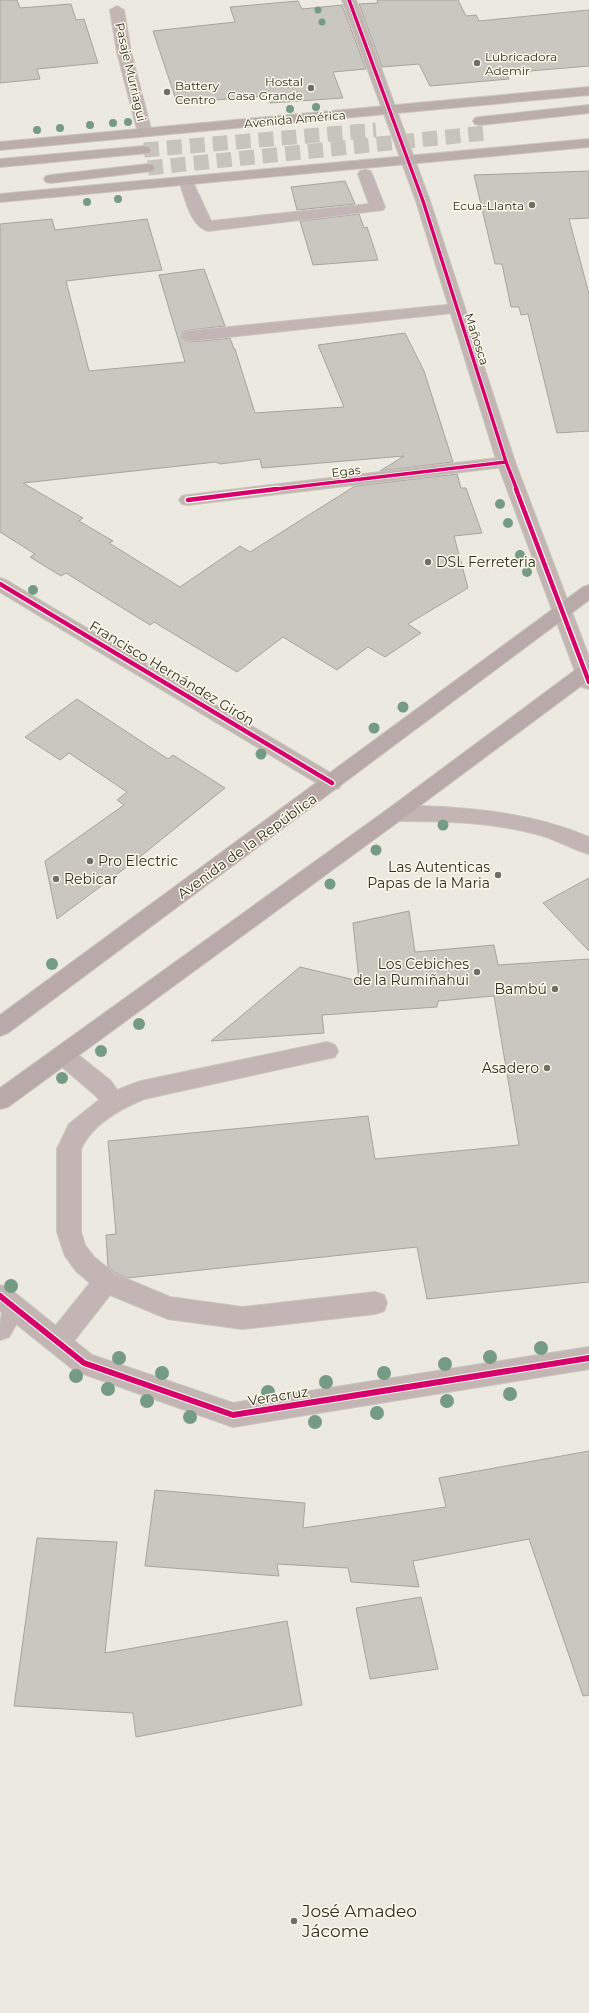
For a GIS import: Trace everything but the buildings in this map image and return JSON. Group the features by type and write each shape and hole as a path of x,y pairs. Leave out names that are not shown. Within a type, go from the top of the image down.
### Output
{"main road":[{"name":"Avenida América","path":"0,146 389,111 589,91"},
{"path":"589,109 483,127 589,122"},
{"path":"0,198 589,143"},
{"path":"0,163 144,150"},
{"path":"39,180 148,168"},
{"name":"Avenida de la República","path":"0,1028 589,591"},
{"path":"0,1100 588,675"}],"street":[{"name":"Mañosca","path":"349,0 408,160 506,462 562,611 588,675"},
{"name":"Pasaje Murriagui","path":"117,10 124,52 145,133"},
{"path":"186,181 203,223 208,226 378,207 365,174"},
{"path":"190,336 456,309"},
{"name":"Egas","path":"188,500 506,462"},
{"name":"Francisco Hernández Girón","path":"0,584 332,783"},
{"path":"395,814 445,813 492,817 538,827 589,846"},
{"path":"327,1051 141,1090 113,1102 77,1131 69,1149 69,1232 74,1249 85,1264 106,1282 168,1308 242,1318 375,1303"},
{"path":"63,1054 103,1088 113,1102"},
{"path":"58,1342 106,1282"},
{"path":"0,1329 7,1302"},
{"name":"Veracruz","path":"7,1302 84,1363 234,1415 589,1358"}],"tunnel":[{"path":"144,150 376,130"},
{"path":"148,168 486,133"}],"cycle path":[{"path":"349,0 423,201 506,462 589,682"},
{"path":"188,500 506,462"},
{"path":"0,584 332,783"},
{"path":"0,1296 84,1363 233,1415 589,1358"}],"place":[{"name":"Lubricadora Ademir","path":"477,63"},
{"name":"Hostal Casa Grande","path":"311,88"},
{"name":"Battery Centro","path":"167,92"},
{"name":"Ecua-Llanta","path":"532,205"},
{"name":"DSL Ferreteria","path":"428,562"},
{"name":"Pro Electric","path":"90,861"},
{"name":"Las Autenticas Papas de la Maria","path":"498,875"},
{"name":"Rebicar","path":"56,879"},
{"name":"Los Cebiches de la Rumiñahui","path":"477,972"},
{"name":"Bambú","path":"555,989"},
{"name":"Asadero","path":"547,1068"},
{"name":"José Amadeo Jácome","path":"294,1921"}]}
